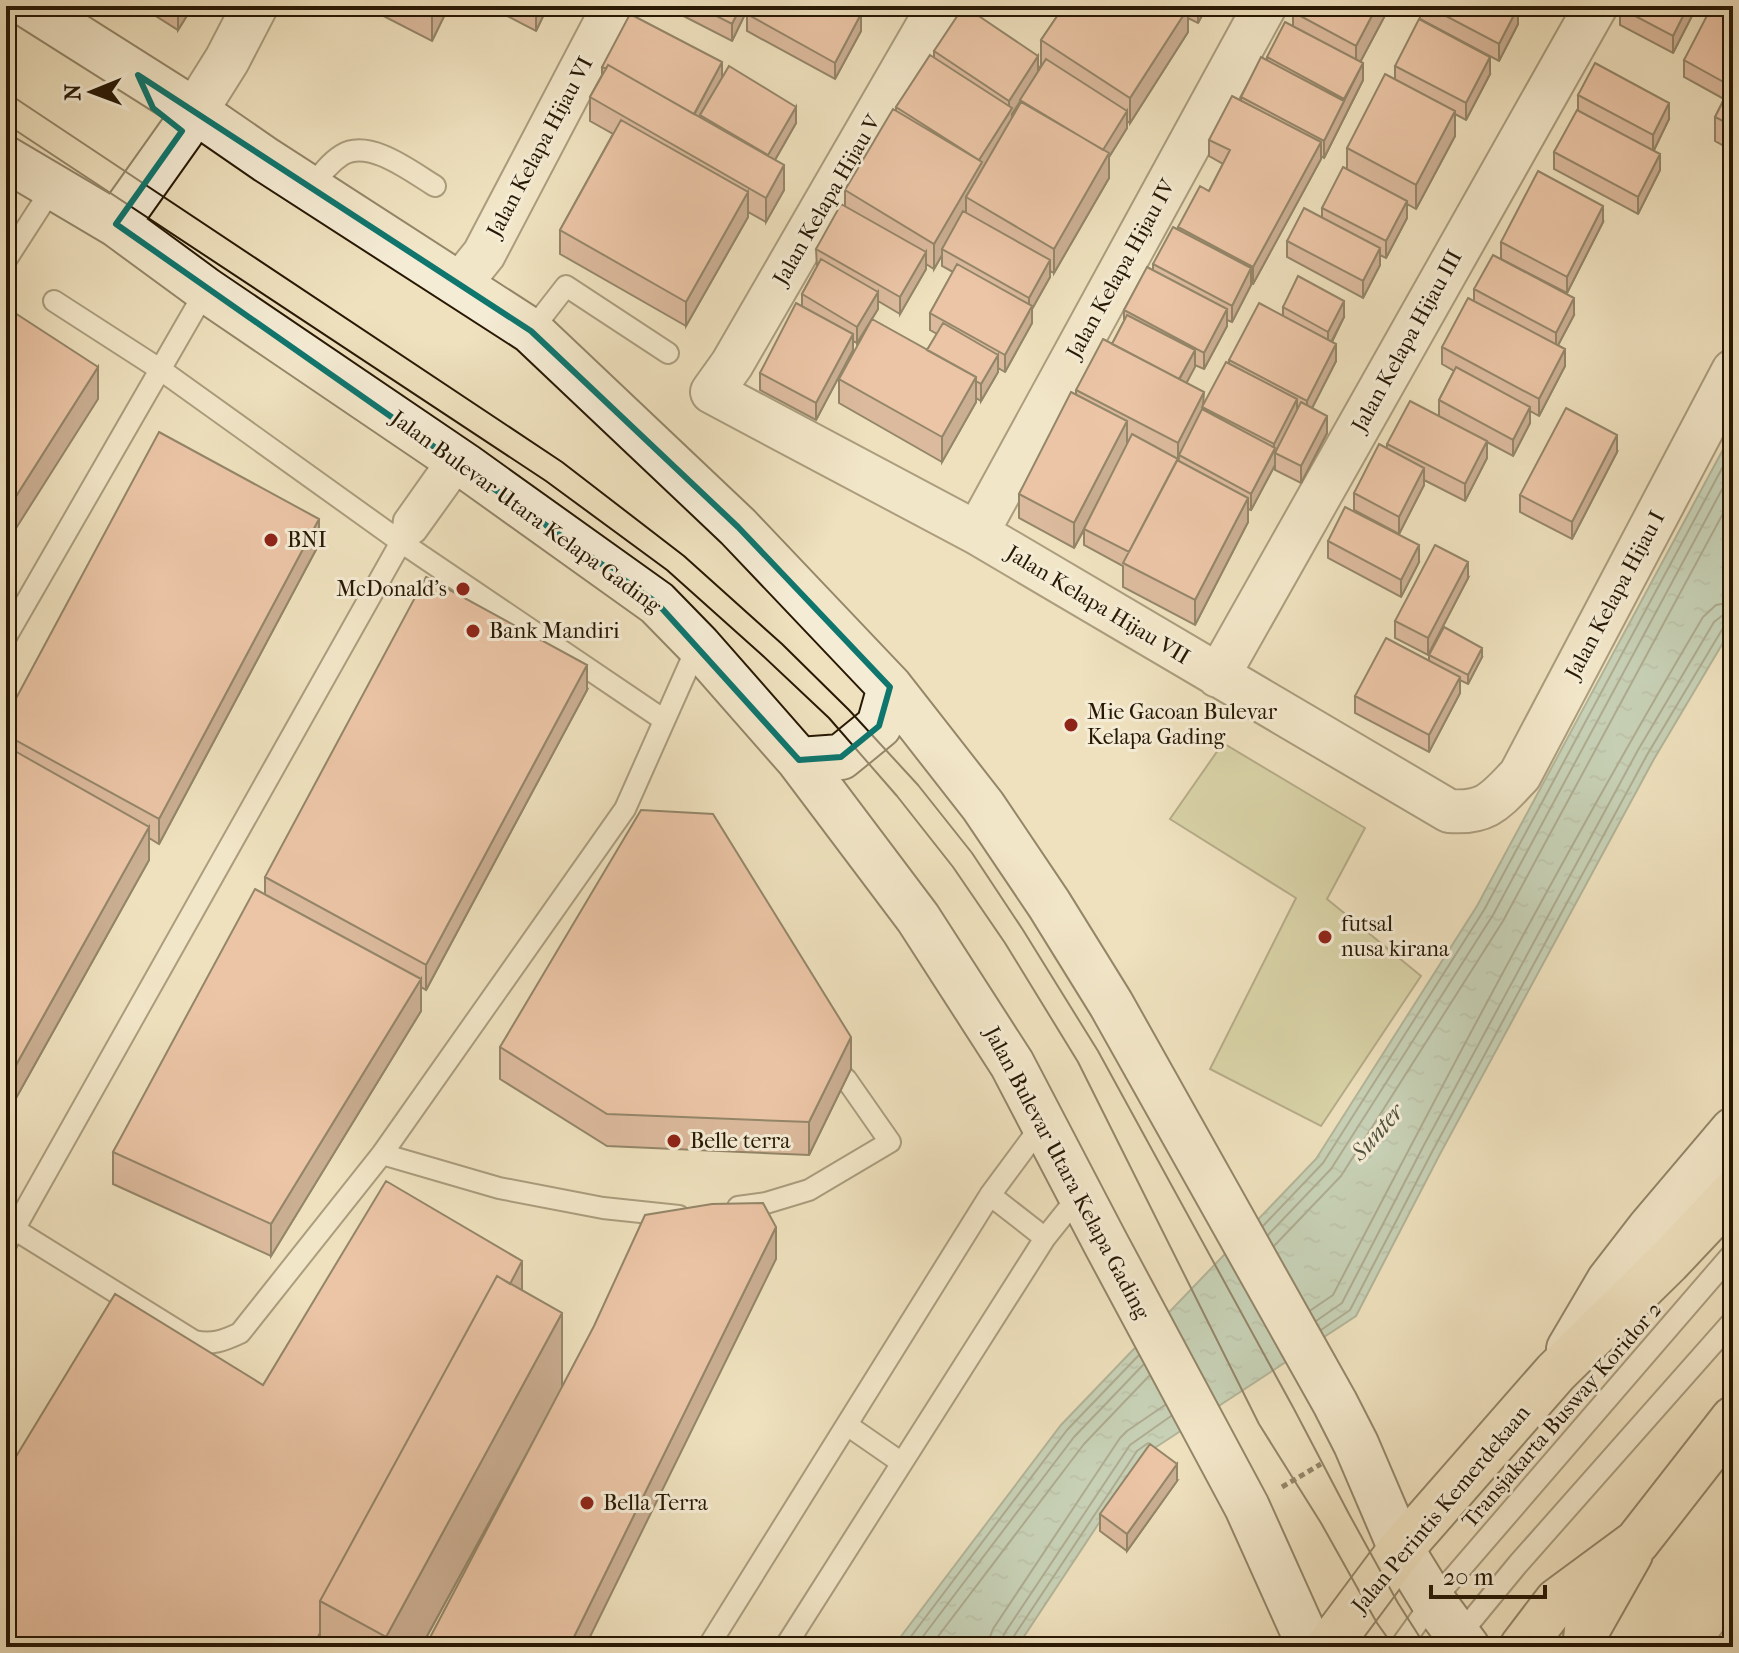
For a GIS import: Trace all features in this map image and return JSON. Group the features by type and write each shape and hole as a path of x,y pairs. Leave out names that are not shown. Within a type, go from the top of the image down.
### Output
{"highway":[{"name":"Jalan Perintis Kemerdekaan","path":"1328,1647 1401,1549 1556,1372 1733,1193"},
{"path":"1585,1647 1587,1630 1637,1542 1733,1419"},
{"path":"1522,1647 1557,1601 1637,1542"}],"main road":[{"path":"29,6 138,75 188,121 266,160 531,331 738,527 890,687 983,806 1111,1004 1335,1403 1401,1549 1458,1643"},
{"path":"116,224 227,60 255,6"},
{"name":"Jalan Bulevar Utara Kelapa Gading","path":"6,159 116,224 206,290 457,460 657,603 799,760 918,918 1012,1064 1247,1507 1310,1647"},
{"path":"799,760 841,757 879,726 890,687"},
{"name":"Jalan Perintis Kemerdekaan","path":"1556,1372 1609,1281 1733,1130"}],"street":[{"name":"Jalan Kelapa Hijau VI","path":"460,284 484,254 614,6"},
{"name":"Jalan Kelapa Hijau V","path":"712,392 732,364 939,6"},
{"name":"Jalan Kelapa Hijau IV","path":"977,533 1265,6"},
{"name":"Jalan Kelapa Hijau III","path":"1218,676 1596,6"},
{"name":"Jalan Kelapa Hijau I","path":"1483,808 1520,775 1733,371"},
{"name":"Jalan Kelapa Hijau VII","path":"712,392 977,533 1437,805 1449,811 1468,813 1483,808"}],"lane":[{"path":"311,188 328,165 344,153 362,149 383,155 435,186"},
{"path":"7,257 53,187"},
{"path":"531,331 566,286 668,353"},
{"path":"6,637 206,290"},
{"path":"54,301 161,370 401,542 664,720"},
{"path":"457,460 416,532 401,542 10,1237 194,1341 209,1344 240,1333 382,1154 630,813 664,720 698,645"},
{"path":"723,1210 766,1203 809,1190 890,1142 846,1079"},
{"path":"708,1647 990,1195 1044,1122"},
{"path":"382,1154 499,1188 603,1208 681,1216 695,1214"},
{"path":"785,1647 1045,1238 1081,1193"},
{"path":"990,1195 1045,1238"},
{"name":"Transjakarta Busway Koridor 2","path":"1400,1647 1433,1601 1733,1253"},
{"path":"1458,1643 1518,1564 1733,1321"},
{"path":"847,1425 902,1463"},
{"path":"1725,1647 1733,1636"}],"path":[{"path":"1275,1491 1326,1462"}],"highlighted area":[{"path":"138,75 531,331 738,527 890,687 879,726 841,757 799,760 657,603 116,224 182,131 153,108"}],"green space":[{"name":"futsal nusa kirana","path":"1223,743 1365,828 1327,899 1421,976 1321,1126 1210,1069 1296,898 1170,819"}],"water":[{"name":"Sunter","path":"1733,431 1733,626 1654,759 1356,1316 1144,1455 1017,1647 893,1647 1061,1425 1316,1159 1477,906"}],"building":[{"path":"412,6 437,6 432,16"},
{"path":"521,6 540,6 536,14"},
{"path":"697,6 741,6 732,24"},
{"path":"751,6 846,6 861,14 835,63 747,14"},
{"path":"964,6 1038,56 1009,101 934,51"},
{"path":"1064,6 1188,8 1130,98 1041,40"},
{"path":"1296,6 1377,6 1356,46 1293,12"},
{"path":"1427,6 1515,6 1518,7 1499,44"},
{"path":"1621,6 1688,6 1673,36"},
{"path":"1712,6 1733,6 1733,78 1729,85 1684,60"},
{"path":"630,14 722,62 694,114 608,65 606,69 602,67"},
{"path":"1419,19 1490,57 1466,103 1395,66"},
{"path":"1285,22 1363,63 1344,99 1267,57"},
{"path":"930,55 1012,108 979,160 896,107"},
{"path":"1261,57 1344,101 1324,141 1241,97"},
{"path":"1046,59 1127,111 1103,150 1020,100"},
{"path":"1595,63 1669,103 1653,135 1578,95"},
{"path":"608,65 784,165 766,198 590,97"},
{"path":"729,66 796,107 768,155 700,115"},
{"path":"1385,74 1455,111 1416,185 1347,148"},
{"path":"1733,82 1733,126 1715,117"},
{"path":"1232,96 1321,142 1253,267 1178,227 1200,186 1209,191 1230,150 1209,140"},
{"path":"1021,102 1109,153 1054,249 966,197"},
{"path":"893,109 982,162 934,244 845,190"},
{"path":"1577,110 1660,154 1638,197 1554,152"},
{"path":"621,120 748,192 686,302 560,230"},
{"path":"1343,167 1407,201 1386,241 1322,208"},
{"path":"1538,171 1603,206 1567,277 1501,242"},
{"path":"841,204 926,252 900,297 816,249"},
{"path":"1304,208 1380,248 1363,281 1287,241"},
{"path":"963,211 1050,260 1029,298 942,249"},
{"path":"1173,227 1251,268 1232,306 1153,264"},
{"path":"1493,255 1574,298 1556,333 1474,289"},
{"path":"821,259 878,292 857,327 802,294"},
{"path":"957,264 1032,306 1005,355 930,313"},
{"path":"1147,267 1227,309 1204,353 1124,310"},
{"path":"1298,276 1344,301 1328,332 1283,307"},
{"path":"1468,298 1565,349 1539,399 1442,347"},
{"path":"796,303 853,334 816,403 760,373"},
{"path":"1259,303 1336,344 1307,401 1229,360"},
{"path":"15,313 98,367 6,512 6,327"},
{"path":"1127,315 1195,350 1179,379 1112,344"},
{"path":"872,319 976,377 942,437 839,379"},
{"path":"943,323 998,355 981,384 976,377 927,350"},
{"path":"1103,339 1204,392 1178,443 1076,390"},
{"path":"1226,362 1297,399 1274,444 1202,407"},
{"path":"1456,367 1530,407 1513,440 1439,400"},
{"path":"1071,392 1127,421 1074,523 1019,494"},
{"path":"1410,401 1487,441 1465,484 1387,444"},
{"path":"1301,402 1327,416 1301,466 1275,453"},
{"path":"1566,408 1617,435 1572,522 1520,495"},
{"path":"1202,409 1275,448 1251,494 1179,455"},
{"path":"159,432 319,519 159,819 6,735 6,717"},
{"path":"1132,434 1178,459 1129,552 1084,529"},
{"path":"1379,444 1424,468 1399,517 1354,493"},
{"path":"1177,460 1248,498 1195,600 1123,563"},
{"path":"1345,507 1419,545 1401,580 1328,541"},
{"path":"1435,545 1468,562 1428,638 1395,621"},
{"path":"426,577 587,665 426,965 265,877"},
{"path":"1444,627 1482,648 1468,675 1429,655"},
{"path":"1386,638 1460,677 1429,735 1355,696"},
{"path":"6,746 149,827 6,1083"},
{"path":"641,810 713,814 851,1037 809,1122 607,1114 500,1047"},
{"path":"255,889 421,979 271,1224 113,1152"},
{"path":"386,1181 522,1261 510,1284 497,1276 320,1601 320,1633 313,1647 6,1647 6,1473 115,1294 263,1385"},
{"name":"Bella Terra","path":"763,1203 776,1227 569,1647 425,1647 594,1326 645,1215 712,1204"},
{"path":"497,1276 562,1313 386,1637 320,1601"},
{"path":"1150,1444 1177,1464 1127,1534 1100,1514"}],"tram line":[{"path":"6,92 562,462 684,556 782,644 849,710 918,785 972,853 1098,1051 1349,1514 1426,1647"},
{"path":"6,124 546,481 667,570 829,718 953,867 1005,943 1078,1062 1259,1424 1394,1647"}],"place":[{"name":"BNI","path":"271,540"},
{"name":"McDonald's","path":"463,589"},
{"name":"Bank Mandiri","path":"473,631"},
{"name":"Mie Gacoan Bulevar Kelapa Gading","path":"1071,725"},
{"name":"futsal nusa kirana","path":"1325,937"},
{"name":"Belle terra","path":"674,1141"},
{"name":"Bella Terra","path":"587,1503"}]}
